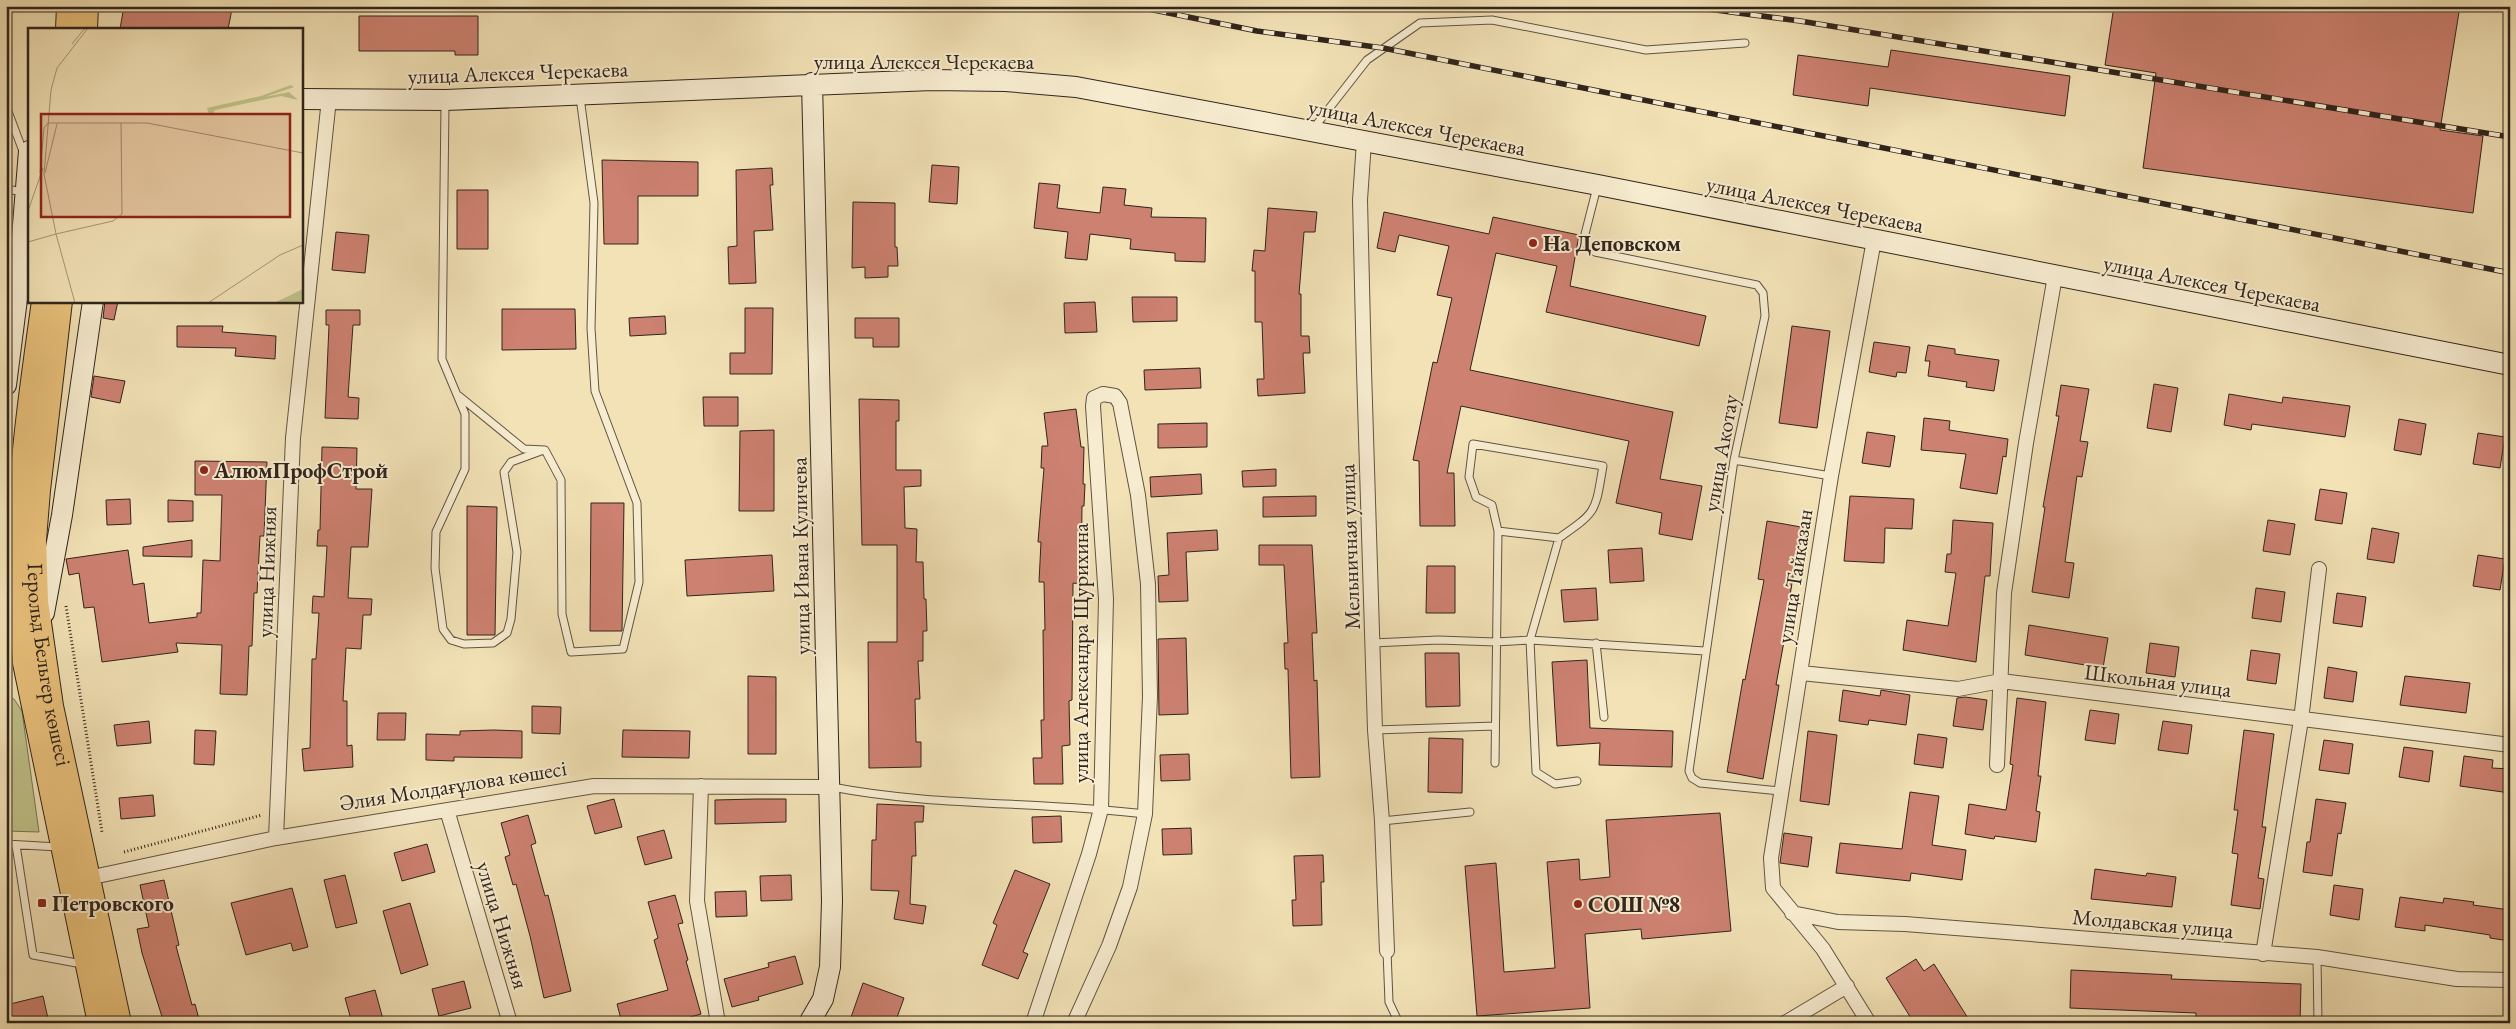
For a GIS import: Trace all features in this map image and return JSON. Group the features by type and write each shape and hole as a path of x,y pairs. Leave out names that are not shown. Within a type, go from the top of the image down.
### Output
{"main road":[{"path":"67,28 68,6"},
{"path":"86,28 87,6"},
{"name":"Герольд Бельгер көшесі","path":"43,302 29,410 18,540 19,603 24,663 98,1023"},
{"name":"Герольд Бельгер көшесі","path":"61,302 35,540 37,602 52,706 120,1023"}],"street":[{"name":"улица Алексея Черекаева","path":"302,99 446,100 812,83 932,80 1006,82 1076,87 1598,184 2510,365"},
{"name":"улица Ивана Куличева","path":"809,1023 823,999 830,966 832,901 812,83"},
{"name":"улица Нижняя","path":"276,838 292,438 329,99"},
{"name":"Мельничная улица","path":"1364,141 1360,200 1375,730 1382,820 1387,951"},
{"path":"6,385 17,299 15,191 28,156"},
{"name":"улица Тайказан","path":"1869,1023 1823,949 1773,888 1770,858 1831,476 1874,240"},
{"path":"1997,765 2004,593 2026,444 2055,276"},
{"path":"45,660 44,616 62,515 93,302"},
{"name":"улица Александра Щурихина","path":"1033,1023 1089,854 1100,808 1106,599 1093,406 1094,398 1103,394 1115,396 1120,403 1138,495 1148,584 1150,696 1145,814 1130,887 1109,946 1074,1023"},
{"path":"6,577 18,540"},
{"path":"2263,954 2301,720 2320,569"},
{"name":"Школьная улица","path":"1801,673 1958,689 2001,681 2510,745"},
{"name":"Әлия Молдағұлова көшесі","path":"88,878 276,838 594,786 830,787"},
{"path":"701,786 697,901 718,1023"},
{"name":"улица Нижняя","path":"447,810 510,1023"},
{"name":"Молдавская улица","path":"1792,913 1838,922 1905,924 2317,957 2457,978 2510,980"},
{"path":"1785,1023 1847,986"}],"lane":[{"path":"1312,131 1367,60 1420,22 1492,20 1646,50 1745,43"},
{"path":"545,450 561,480 562,614 571,652 623,649 639,582 637,503 595,391 591,328 594,203 580,95"},
{"path":"446,100 442,359 465,414 465,469 436,532 435,568 444,629 451,640 464,644 493,643 507,633 511,619 517,552 504,472 511,462 545,450"},
{"path":"6,106 28,156"},
{"name":"улица Акотау","path":"1598,184 1584,238 1587,246 1595,252 1757,285 1763,293 1765,316 1734,460 1689,771 1692,778 1700,783 1780,791"},
{"path":"459,396 524,449 545,450"},
{"path":"1495,764 1498,531 1492,505 1476,496 1469,477 1473,444 1603,466 1595,507 1587,519 1559,538 1530,640 1536,772 1556,784 1577,781"},
{"path":"1734,460 1831,476"},
{"path":"1498,531 1559,538"},
{"path":"1373,643 1438,640 1496,642 1530,640 1706,651"},
{"path":"1596,643 1604,717"},
{"path":"1375,730 1495,726"},
{"path":"830,787 902,798 1100,808 1145,814"},
{"path":"1382,820 1470,812"},
{"path":"6,844 61,847"},
{"path":"16,845 33,955 85,965"},
{"path":"1387,951 1389,1002 1399,1023"},
{"path":"2317,957 2318,1023"}],"green space":[{"path":"6,696 14,699 22,711 39,832 6,831"}],"building":[{"path":"124,6 219,6 232,9 228,28 120,28"},
{"path":"2114,6 2460,6 2440,130 2483,136 2473,213 2143,168 2156,73 2105,65"},
{"path":"359,16 478,16 478,55 455,55 455,51 359,51"},
{"path":"1891,50 2070,76 2065,116 1870,88 1868,106 1793,95 1798,55 1888,67"},
{"path":"602,160 698,162 698,196 638,196 638,244 604,244"},
{"path":"932,165 959,167 957,204 929,202"},
{"path":"772,168 773,185 770,185 773,230 754,231 756,283 729,284 728,247 737,246 736,170"},
{"path":"1039,183 1060,185 1057,208 1100,213 1103,187 1126,189 1124,205 1152,208 1151,217 1206,218 1205,262 1175,261 1175,253 1130,249 1131,239 1090,234 1087,260 1065,258 1068,232 1034,228"},
{"path":"457,190 488,190 488,249 457,249"},
{"path":"853,202 895,203 895,247 897,247 898,266 888,266 888,277 865,278 865,267 852,268"},
{"path":"1268,208 1317,212 1315,232 1304,232 1299,294 1301,294 1301,336 1309,336 1310,353 1303,353 1305,393 1258,396 1257,379 1264,379 1262,322 1255,322 1255,271 1252,271 1254,250 1265,251"},
{"path":"1384,212 1489,234 1493,217 1579,235 1570,286 1706,316 1699,346 1546,312 1557,266 1496,253 1470,370 1673,412 1660,479 1702,486 1692,540 1659,534 1662,513 1616,503 1629,441 1461,406 1447,473 1454,473 1455,526 1420,526 1419,461 1413,460 1433,362 1437,363 1452,298 1437,295 1449,246 1399,235 1395,252 1377,248"},
{"path":"336,232 369,235 365,273 332,270"},
{"path":"1132,297 1177,297 1177,321 1133,322"},
{"path":"105,302 118,302 114,320 103,318"},
{"path":"1095,302 1097,332 1065,333 1064,303"},
{"path":"745,308 773,308 772,374 730,374 730,353 745,353"},
{"path":"502,309 575,309 576,349 502,350"},
{"path":"326,310 360,310 360,325 353,325 348,397 359,398 358,419 325,418 329,325 326,325"},
{"path":"665,316 666,334 630,336 629,318"},
{"path":"855,318 899,318 899,347 873,347 873,338 855,338"},
{"path":"177,326 223,326 222,332 276,336 275,359 235,356 236,348 177,347"},
{"path":"1792,326 1830,331 1817,428 1779,423"},
{"path":"1874,342 1910,347 1906,373 1897,372 1896,377 1869,372"},
{"path":"1928,345 1955,349 1955,354 1999,360 1994,391 1966,387 1967,382 1928,376 1930,361 1925,361"},
{"path":"1200,368 1201,388 1145,390 1144,370"},
{"path":"94,376 125,381 120,403 91,397"},
{"path":"2154,384 2178,388 2171,432 2147,428"},
{"path":"2061,385 2089,389 2080,441 2088,442 2082,477 2077,476 2065,562 2074,563 2069,598 2032,592 2045,507 2043,507 2059,416 2056,416"},
{"path":"2229,394 2282,403 2283,397 2350,406 2345,437 2252,424 2251,430 2224,425"},
{"path":"703,397 738,397 738,426 704,426"},
{"path":"859,399 899,400 899,421 896,421 896,470 921,470 921,486 904,487 905,528 917,529 916,562 923,562 924,599 926,599 927,631 923,631 923,661 918,661 920,699 915,699 916,742 921,742 921,767 869,768 868,642 897,642 897,545 862,545"},
{"path":"1076,409 1081,447 1084,447 1083,484 1085,484 1084,506 1082,506 1081,584 1073,583 1072,700 1069,701 1070,745 1062,746 1063,784 1034,784 1033,758 1042,758 1041,720 1044,720 1044,582 1039,582 1041,542 1038,542 1044,468 1041,468 1042,446 1048,446 1044,413"},
{"path":"1924,418 1950,421 1949,430 2008,439 2006,457 2003,456 1997,494 1960,488 1966,454 1921,450"},
{"path":"2399,419 2426,424 2421,455 2394,450"},
{"path":"1207,423 1207,447 1158,448 1158,424"},
{"path":"774,430 774,511 739,511 740,431"},
{"path":"1867,432 1895,436 1890,467 1862,463"},
{"path":"2478,433 2505,437 2500,468 2473,464"},
{"path":"322,447 357,448 356,489 372,489 368,547 351,547 348,598 372,599 371,615 363,615 361,649 346,648 343,701 347,701 347,746 352,745 353,767 304,771 302,749 310,748 312,659 316,659 319,613 312,613 313,596 324,597 327,546 317,546 318,530 320,530"},
{"path":"195,461 267,462 264,536 260,536 257,593 254,593 252,646 249,646 247,695 220,694 222,645 176,643 178,652 102,662 94,607 84,608 79,573 69,575 66,559 128,550 133,585 144,583 149,623 197,617 197,613 201,613 203,560 220,561 222,495 195,495"},
{"path":"1276,469 1276,486 1243,487 1242,471"},
{"path":"1201,474 1202,494 1151,497 1150,477"},
{"path":"2320,489 2347,493 2342,524 2315,520"},
{"path":"1316,496 1316,516 1263,517 1263,497"},
{"path":"1850,496 1914,499 1912,529 1885,528 1884,563 1844,561"},
{"path":"130,499 131,524 107,525 106,500"},
{"path":"168,500 193,501 193,521 168,522"},
{"path":"591,503 624,503 622,631 590,631"},
{"path":"467,506 497,507 495,635 467,635"},
{"path":"1953,520 1993,523 1990,576 1985,576 1976,662 1903,650 1907,620 1948,626 1956,573 1945,572 1947,554 1951,554"},
{"path":"2268,520 2295,524 2290,555 2263,551"},
{"path":"1767,521 1801,527 1788,608 1790,609 1776,685 1779,685 1763,779 1727,772 1743,679 1745,680 1764,580 1758,579"},
{"path":"2372,528 2399,533 2394,563 2367,559"},
{"path":"1217,530 1218,550 1186,552 1188,601 1159,602 1158,576 1169,575 1167,533"},
{"path":"192,540 192,557 143,556 143,547"},
{"path":"1259,545 1312,545 1317,633 1312,633 1314,681 1317,680 1320,777 1291,778 1288,669 1285,669 1284,643 1288,643 1284,565 1259,565"},
{"path":"1642,548 1644,581 1610,583 1608,550"},
{"path":"772,555 774,591 687,596 685,560"},
{"path":"2478,555 2505,559 2500,590 2473,586"},
{"path":"1427,566 1455,566 1455,613 1426,613"},
{"path":"1596,588 1598,620 1564,622 1561,590"},
{"path":"2256,588 2285,592 2281,622 2252,618"},
{"path":"2337,593 2366,597 2362,627 2333,623"},
{"path":"2029,625 2108,638 2103,668 2025,655"},
{"path":"1186,638 1188,714 1159,715 1158,639"},
{"path":"2150,643 2179,647 2175,677 2146,673"},
{"path":"2251,650 2280,654 2276,684 2247,680"},
{"path":"1425,653 1459,653 1460,706 1426,707"},
{"path":"1587,660 1590,728 1673,731 1672,767 1599,765 1600,743 1557,746 1552,662"},
{"path":"2328,667 2357,672 2353,702 2324,698"},
{"path":"748,676 776,677 776,754 748,754"},
{"path":"2405,676 2470,683 2466,713 2400,705"},
{"path":"1843,690 1880,696 1881,690 1910,695 1906,725 1869,720 1868,725 1839,721"},
{"path":"1965,697 1987,700 1983,730 1953,726 1957,698"},
{"path":"2017,698 2046,702 2038,776 2041,776 2036,811 2040,812 2036,842 1995,836 1994,839 1965,834 1969,804 2006,810 2013,765 2010,764"},
{"path":"532,706 561,707 560,734 532,733"},
{"path":"2090,710 2119,714 2115,744 2085,740"},
{"path":"378,713 406,713 405,740 377,740"},
{"path":"149,721 151,743 117,746 114,725"},
{"path":"2163,721 2192,725 2188,754 2158,750"},
{"path":"195,730 216,731 214,765 194,764"},
{"path":"623,730 690,731 689,758 622,757"},
{"path":"2244,730 2274,734 2262,827 2266,827 2258,878 2264,879 2260,909 2231,905 2238,854 2232,853 2238,810 2234,810"},
{"path":"460,731 522,731 522,758 454,757 454,761 426,760 426,734 460,735"},
{"path":"1808,731 1837,735 1829,805 1800,801"},
{"path":"1918,734 1947,738 1943,768 1914,764"},
{"path":"1429,738 1463,739 1462,793 1428,792"},
{"path":"2324,740 2353,744 2349,774 2319,770"},
{"path":"2404,747 2433,751 2429,782 2399,777"},
{"path":"1189,754 1190,780 1161,781 1160,755"},
{"path":"2464,756 2493,760 2492,768 2510,769 2510,793 2460,786"},
{"path":"1910,792 1939,796 1932,845 1966,850 1962,880 1911,873 1910,881 1836,873 1840,843 1902,849"},
{"path":"153,795 155,816 121,819 119,798"},
{"path":"614,799 622,827 595,834 587,806"},
{"path":"786,799 786,822 715,824 715,800"},
{"path":"2316,799 2346,803 2341,834 2338,833 2332,876 2303,872 2307,842 2310,842"},
{"path":"877,804 924,806 923,822 915,822 916,856 912,856 910,904 926,906 923,924 894,919 899,891 871,890 872,840 876,840"},
{"path":"1720,813 1731,931 1642,939 1641,929 1585,934 1590,1008 1477,1016 1465,866 1496,863 1504,972 1555,968 1547,862 1579,859 1580,880 1610,877 1606,820"},
{"path":"528,815 536,843 531,845 545,896 548,895 571,991 544,998 516,884 513,885 505,857 510,855 501,823"},
{"path":"1061,816 1062,842 1033,843 1032,817"},
{"path":"1191,828 1192,854 1163,855 1162,829"},
{"path":"664,830 672,858 645,865 637,837"},
{"path":"1784,833 1812,837 1808,867 1780,863"},
{"path":"427,844 435,872 402,881 394,853"},
{"path":"1323,855 1324,882 1321,882 1322,925 1293,926 1292,900 1296,900 1294,856"},
{"path":"2095,869 2146,876 2147,873 2176,877 2172,907 2091,899"},
{"path":"1015,870 1050,884 1023,952 1028,954 1018,979 982,965 997,925 993,923"},
{"path":"345,875 357,923 336,928 324,880"},
{"path":"791,875 792,900 761,901 760,876"},
{"path":"164,880 179,945 176,946 192,1005 195,1004 200,1023 164,1023 142,953 137,929 149,927 140,885"},
{"path":"2334,885 2363,889 2359,920 2330,915"},
{"path":"292,888 308,947 293,951 291,943 246,955 231,903"},
{"path":"746,891 747,916 716,917 715,892"},
{"path":"675,895 683,923 678,924 688,960 686,961 701,1014 670,1023 622,1023 617,1004 668,990 654,940 658,938 648,902"},
{"path":"2400,897 2443,903 2444,898 2474,902 2473,905 2510,910 2510,941 2490,938 2490,935 2425,925 2425,931 2395,927"},
{"path":"410,903 428,965 401,974 383,911"},
{"path":"795,956 803,984 758,997 759,1000 732,1007 724,979 769,967 768,963"},
{"path":"1916,959 1924,971 1934,964 1971,1023 1914,1023 1886,978"},
{"path":"2071,970 2172,975 2171,979 2301,984 2300,1023 2196,1023 2196,1013 2070,1008"},
{"path":"464,981 471,1008 439,1016 432,989"},
{"path":"863,983 904,998 895,1023 849,1023"},
{"path":"375,990 384,1023 352,1023 345,998"},
{"path":"43,996 49,1023 6,1023 6,1005"}],"railway":[{"path":"1134,6 1257,31 1383,48 2510,273"},
{"path":"1685,6 1800,21 2510,137"}],"place":[{"name":"На Деповском","path":"1533,243"},
{"name":"АлюмПрофСтрой","path":"204,470"},
{"name":"Петровского","path":"42,903"},
{"name":"СОШ №8","path":"1578,904"}]}
